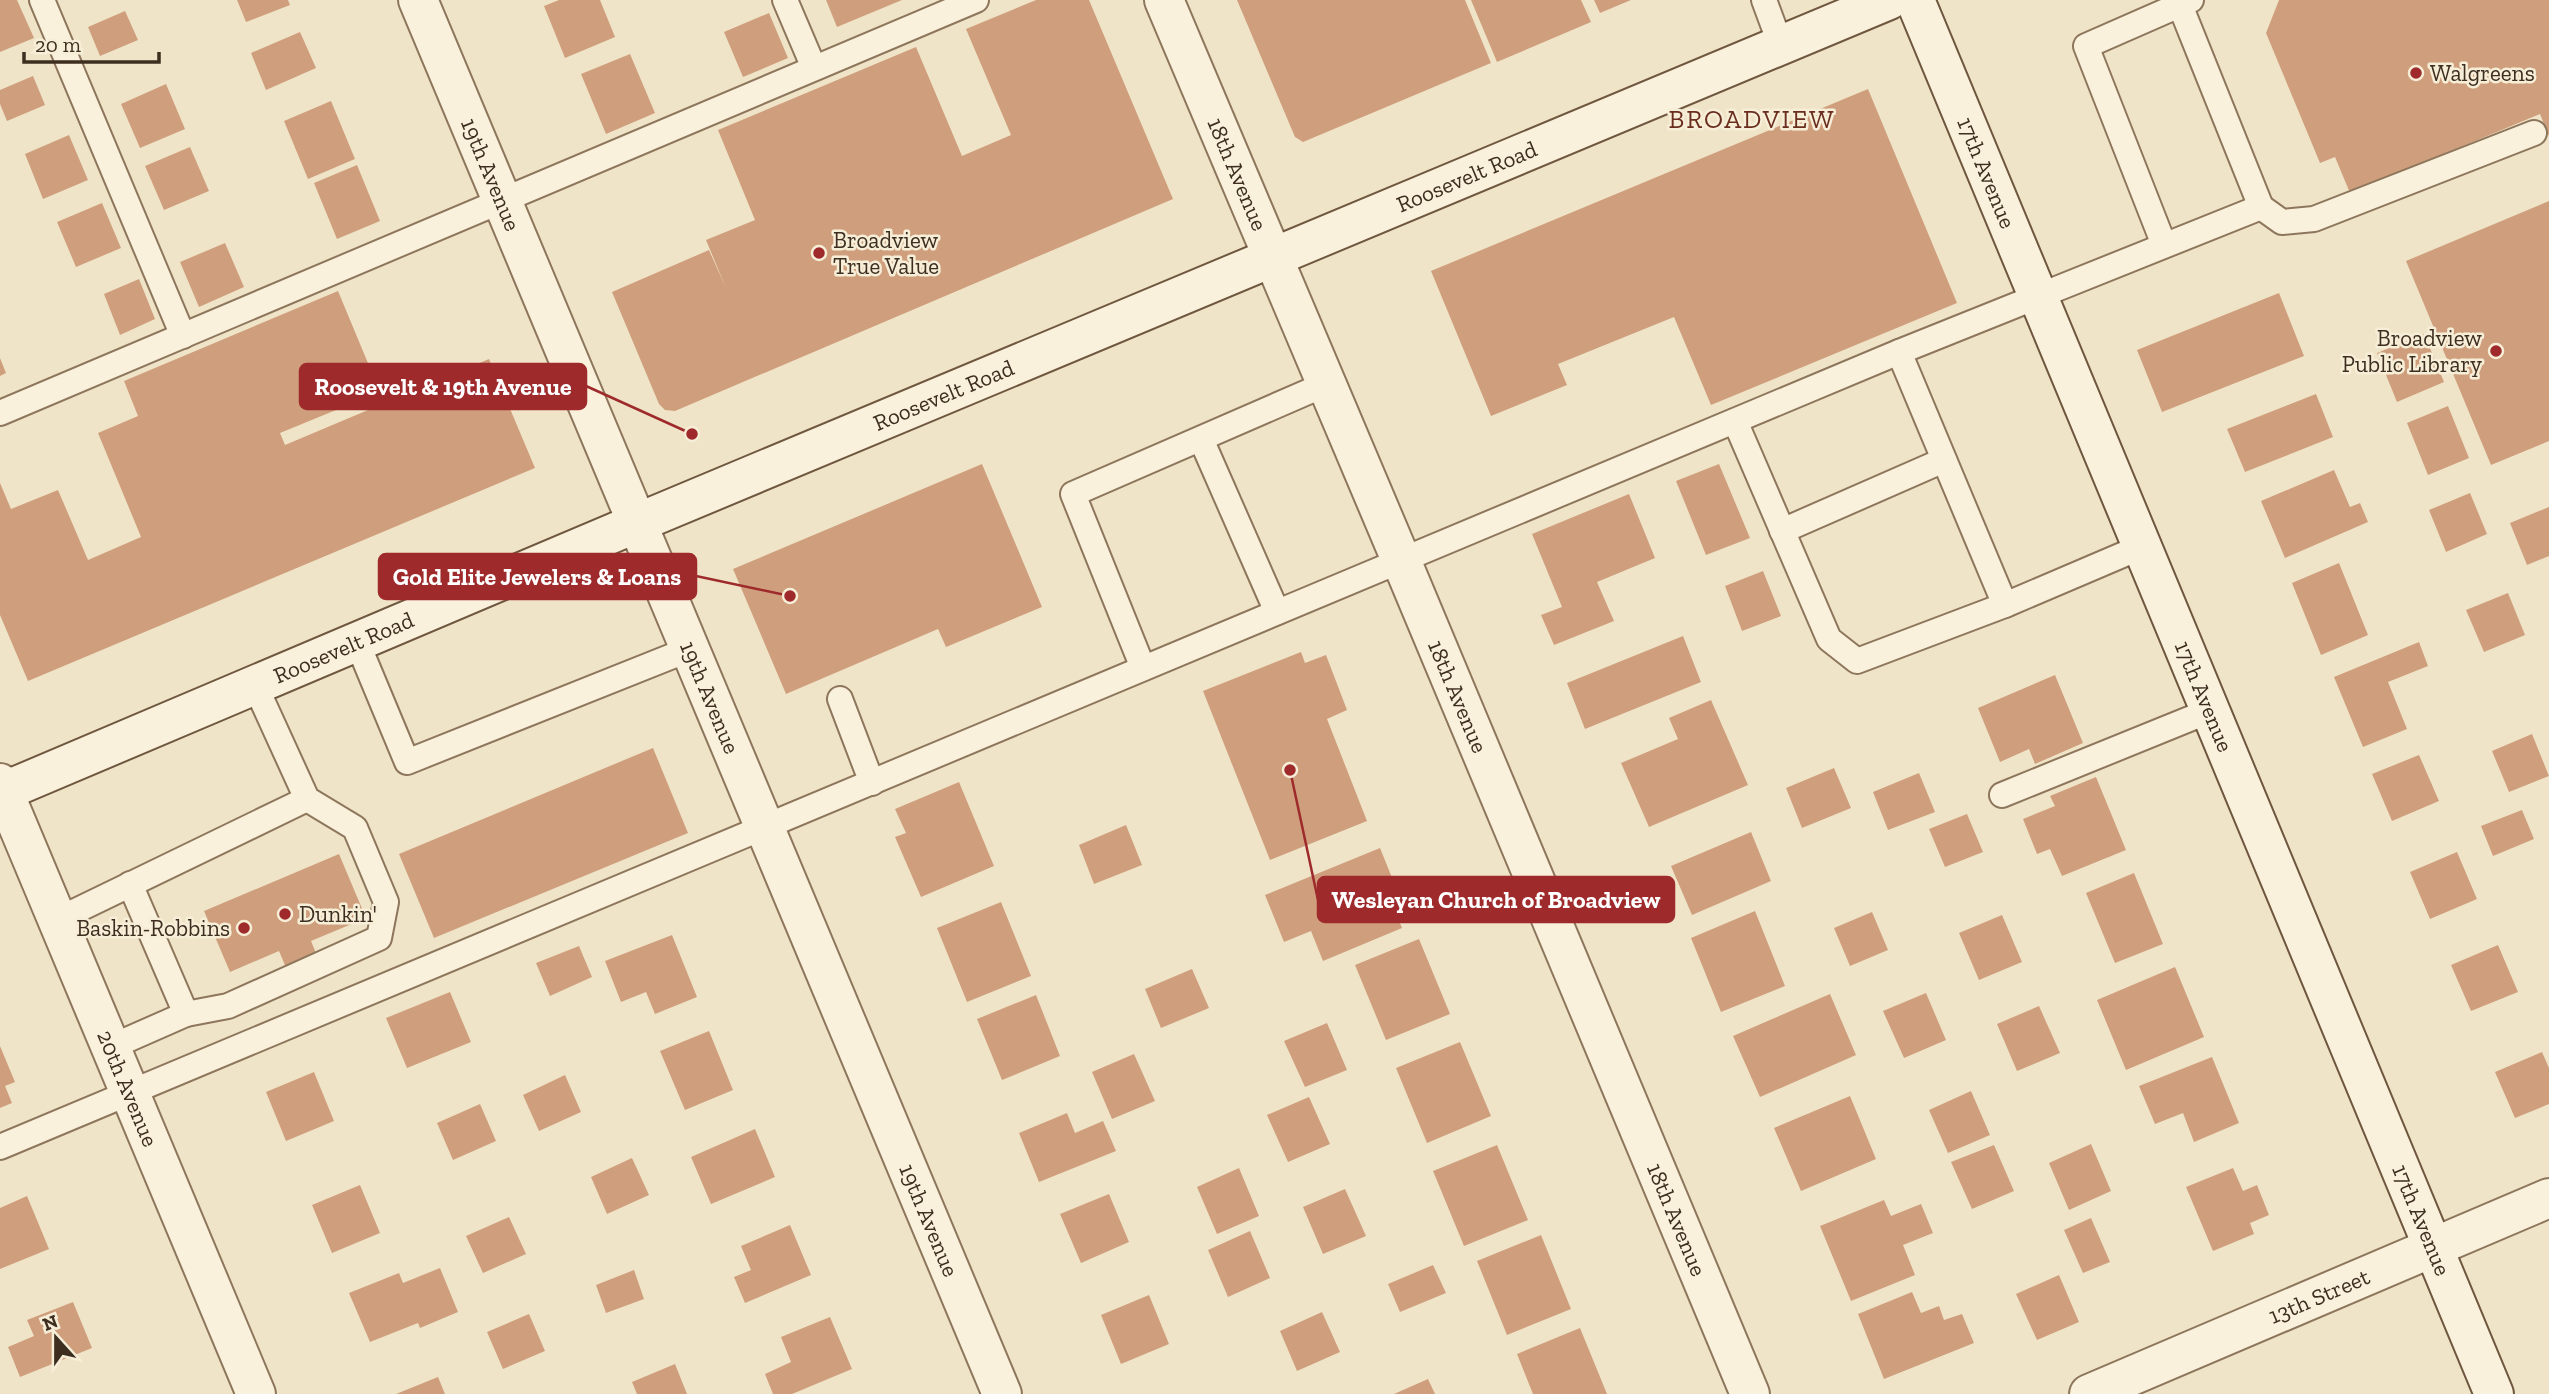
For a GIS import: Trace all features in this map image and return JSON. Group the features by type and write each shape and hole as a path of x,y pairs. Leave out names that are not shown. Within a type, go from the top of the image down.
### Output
{"street":[{"name":"19th Avenue","path":"418,0 1002,1394"},
{"name":"18th Avenue","path":"1164,0 1750,1394"},
{"name":"Roosevelt Road","path":"1,789 256,685 1889,0"},
{"name":"17th Avenue","path":"1915,0 2494,1394"},
{"name":"20th Avenue","path":"1,789 256,1394"},
{"name":"13th Street","path":"2089,1394 2549,1198"}],"lane":[{"path":"42,0 183,336"},
{"path":"786,0 814,68"},
{"path":"0,413 976,0"},
{"path":"1764,0 1781,46"},
{"path":"2165,245 2087,47 2183,2 2261,207 2282,222 2314,219 2534,133"},
{"path":"0,1147 1899,352 2261,207"},
{"path":"1899,352 2005,605"},
{"path":"1143,668 1073,494 1326,384"},
{"path":"1735,421 1829,639 1857,661 2005,605 2141,547"},
{"path":"1200,439 1277,612"},
{"path":"1782,531 1944,460"},
{"path":"357,642 407,762 690,649"},
{"path":"111,1047 186,1014 228,1006 379,938 386,902 355,828 307,799 256,685"},
{"path":"840,699 872,783"},
{"path":"2002,795 2209,711"},
{"path":"57,920 307,799"},
{"path":"130,884 186,1014"}],"building":[{"path":"0,0 17,0 34,38 0,52"},
{"path":"237,0 288,0 290,5 246,22"},
{"path":"559,0 600,0 615,37 565,58 544,6"},
{"path":"826,0 902,0 837,27"},
{"path":"1036,0 1089,0 1173,199 675,411 665,410 659,404 612,292 709,250 726,288 706,240 755,220 718,130 916,47 962,156 1011,135 966,29"},
{"path":"1237,0 1465,0 1491,63 1303,142 1295,137"},
{"path":"1471,0 1581,0 1591,22 1497,62"},
{"path":"1594,0 1631,0 1600,13"},
{"name":"Walgreens","path":"2279,0 2549,0 2549,136 2540,114 2350,193 2335,157 2320,163 2266,33"},
{"path":"125,11 138,40 100,56 88,27"},
{"path":"769,13 788,58 743,77 724,32"},
{"path":"300,32 316,68 266,90 251,53"},
{"path":"630,54 655,113 606,134 581,74"},
{"path":"33,76 45,105 7,121 0,104 0,90"},
{"path":"166,84 185,129 140,148 121,104"},
{"path":"1868,89 1957,303 1711,405 1674,317 1558,364 1567,385 1491,416 1431,271"},
{"path":"331,101 355,159 308,179 284,121"},
{"path":"69,135 88,180 43,199 25,154"},
{"path":"190,147 209,191 164,210 145,166"},
{"path":"357,165 380,221 337,239 314,183"},
{"name":"Broadview Public Library","path":"2549,201 2549,441 2491,465 2406,261"},
{"path":"102,203 121,248 76,267 57,222"},
{"path":"225,243 244,287 199,307 180,262"},
{"path":"139,279 155,319 120,335 104,294"},
{"path":"338,291 380,392 280,433 285,445 489,359 535,468 28,681 0,615 0,483 11,509 58,490 88,560 141,537 98,433 138,416 124,381"},
{"path":"2279,293 2304,356 2162,412 2137,350"},
{"path":"2424,334 2444,382 2397,402 2377,353"},
{"path":"0,358 6,373 0,376"},
{"path":"2316,394 2333,437 2245,472 2227,429"},
{"path":"2448,406 2469,458 2428,475 2407,423"},
{"path":"982,464 1042,607 946,647 938,629 786,694 733,569"},
{"path":"1719,464 1750,538 1706,555 1676,481"},
{"path":"2334,470 2350,507 2360,503 2368,522 2285,558 2261,501"},
{"path":"2470,493 2487,534 2446,552 2429,510"},
{"path":"1629,494 1655,558 1597,582 1614,621 1554,645 1541,615 1562,607 1532,534"},
{"path":"2549,507 2549,556 2527,565 2510,523"},
{"path":"2339,563 2368,635 2321,655 2292,583"},
{"path":"1763,571 1781,616 1742,631 1725,586"},
{"path":"2508,593 2525,635 2484,652 2466,610"},
{"path":"1683,636 1701,682 1585,729 1567,683"},
{"path":"2419,642 2428,666 2388,682 2407,729 2363,747 2334,677"},
{"path":"1301,652 1305,663 1326,655 1347,710 1327,719 1367,821 1270,860 1203,691"},
{"path":"2055,675 2083,743 2035,764 2029,749 2000,762 1978,708"},
{"path":"1711,700 1748,785 1649,827 1621,763 1678,739 1669,718"},
{"path":"2532,734 2549,776 2509,792 2492,751"},
{"path":"653,748 688,833 434,938 399,854"},
{"path":"2419,755 2439,801 2392,821 2372,774"},
{"path":"1834,768 1851,808 1802,828 1786,788"},
{"path":"1919,773 1935,812 1888,830 1873,792"},
{"path":"2096,777 2126,850 2062,876 2050,849 2037,854 2023,819 2055,806 2050,796"},
{"path":"959,782 994,866 921,897 895,837 906,833 895,809"},
{"path":"2522,810 2534,839 2493,856 2481,826"},
{"path":"1967,814 1983,852 1945,867 1929,829"},
{"path":"1126,825 1142,865 1094,884 1079,845"},
{"path":"1751,832 1771,881 1692,915 1671,866"},
{"path":"1380,848 1397,890 1388,894 1402,928 1323,961 1311,931 1284,942 1265,895"},
{"path":"2457,852 2477,899 2430,919 2410,872"},
{"name":"Dunkin'","path":"339,854 366,918 311,941 318,958 287,970 279,951 230,972 204,911"},
{"path":"2134,873 2163,944 2115,963 2086,893"},
{"path":"1001,902 1031,976 967,1002 937,928"},
{"path":"1755,911 1785,986 1721,1012 1691,938"},
{"path":"1872,912 1888,950 1850,966 1834,928"},
{"path":"2002,915 2022,962 1979,980 1959,933"},
{"path":"672,935 697,997 655,1014 646,992 621,1002 605,961"},
{"path":"1419,939 1450,1014 1386,1040 1355,965"},
{"path":"2498,945 2518,992 2471,1011 2451,965"},
{"path":"579,946 592,977 550,996 536,963"},
{"path":"2175,967 2204,1037 2126,1070 2097,1000"},
{"path":"1192,969 1209,1008 1161,1028 1145,989"},
{"path":"450,992 471,1042 407,1068 386,1018"},
{"path":"1926,993 1946,1040 1904,1058 1883,1011"},
{"path":"1830,994 1856,1055 1760,1097 1733,1036"},
{"path":"1036,995 1060,1056 1002,1080 977,1019"},
{"path":"2039,1006 2060,1053 2017,1071 1997,1024"},
{"path":"1327,1023 1347,1070 1305,1087 1284,1041"},
{"path":"709,1031 733,1090 685,1110 660,1051"},
{"path":"1460,1042 1491,1116 1427,1143 1396,1068"},
{"path":"0,1046 15,1082 5,1086 12,1103 0,1108"},
{"path":"2542,1052 2549,1068 2549,1104 2515,1118 2495,1072"},
{"path":"1134,1054 1155,1101 1112,1119 1092,1072"},
{"path":"2212,1057 2239,1123 2194,1142 2183,1113 2155,1124 2139,1086"},
{"path":"314,1072 334,1121 286,1141 266,1092"},
{"path":"565,1075 581,1112 539,1131 523,1095"},
{"path":"1971,1091 1990,1135 1948,1153 1929,1110"},
{"path":"1850,1096 1876,1159 1801,1191 1774,1128"},
{"path":"1309,1097 1330,1144 1288,1162 1267,1115"},
{"path":"480,1104 496,1141 453,1160 437,1123"},
{"path":"1067,1113 1075,1133 1103,1121 1116,1151 1039,1182 1019,1133"},
{"path":"755,1129 775,1177 711,1204 691,1157"},
{"path":"2091,1144 2111,1191 2069,1210 2049,1163"},
{"path":"1497,1145 1528,1220 1464,1246 1433,1171"},
{"path":"1994,1145 2014,1191 1972,1209 1951,1162"},
{"path":"632,1158 649,1195 607,1214 591,1177"},
{"path":"1239,1168 1259,1216 1217,1234 1197,1187"},
{"path":"2233,1168 2243,1191 2257,1185 2269,1215 2250,1223 2254,1234 2213,1251 2186,1187"},
{"path":"360,1185 380,1233 332,1253 312,1205"},
{"path":"1345,1189 1366,1236 1323,1254 1303,1207"},
{"path":"1109,1194 1129,1242 1081,1263 1060,1214"},
{"path":"27,1196 49,1249 0,1269 0,1208"},
{"path":"1884,1200 1891,1216 1921,1204 1933,1233 1903,1245 1915,1275 1851,1301 1820,1226"},
{"path":"509,1217 526,1254 483,1273 466,1236"},
{"path":"2091,1218 2110,1262 2083,1273 2064,1230"},
{"path":"790,1225 811,1275 745,1303 734,1277 751,1270 741,1246"},
{"path":"1250,1231 1270,1278 1228,1297 1208,1250"},
{"path":"1541,1235 1571,1309 1507,1335 1477,1261"},
{"path":"1433,1265 1446,1293 1400,1312 1388,1284"},
{"path":"440,1268 458,1312 420,1328 418,1323 370,1342 349,1293 399,1273 403,1283"},
{"path":"634,1270 644,1299 606,1313 596,1285"},
{"path":"2059,1275 2079,1322 2037,1340 2016,1294"},
{"path":"1912,1292 1921,1313 1939,1306 1944,1320 1962,1314 1974,1343 1884,1379 1858,1314"},
{"path":"1149,1295 1169,1344 1121,1364 1101,1315"},
{"path":"73,1302 92,1348 20,1377 8,1347 34,1336 27,1320"},
{"path":"1322,1312 1340,1352 1297,1371 1280,1331"},
{"path":"529,1314 545,1351 503,1369 487,1332"},
{"path":"830,1317 852,1369 792,1394 773,1394 765,1374 791,1362 781,1337"},
{"path":"1580,1328 1607,1394 1533,1394 1517,1354"},
{"path":"675,1364 687,1394 637,1394 632,1382"},
{"path":"438,1377 445,1394 396,1394"},
{"path":"1428,1379 1435,1394 1394,1394"}],"place":[{"name":"Walgreens","path":"2416,73"},
{"name":"Broadview True Value","path":"819,253"},
{"name":"Broadview Public Library","path":"2496,351"},
{"name":"Roosevelt & 19th Avenue","path":"692,434"},
{"name":"Gold Elite Jewelers & Loans","path":"790,596"},
{"name":"Wesleyan Church of Broadview","path":"1290,770"},
{"name":"Dunkin'","path":"285,914"},
{"name":"Baskin-Robbins","path":"244,928"}],"district":[{"name":"BROADVIEW","path":"1752,119"}]}
